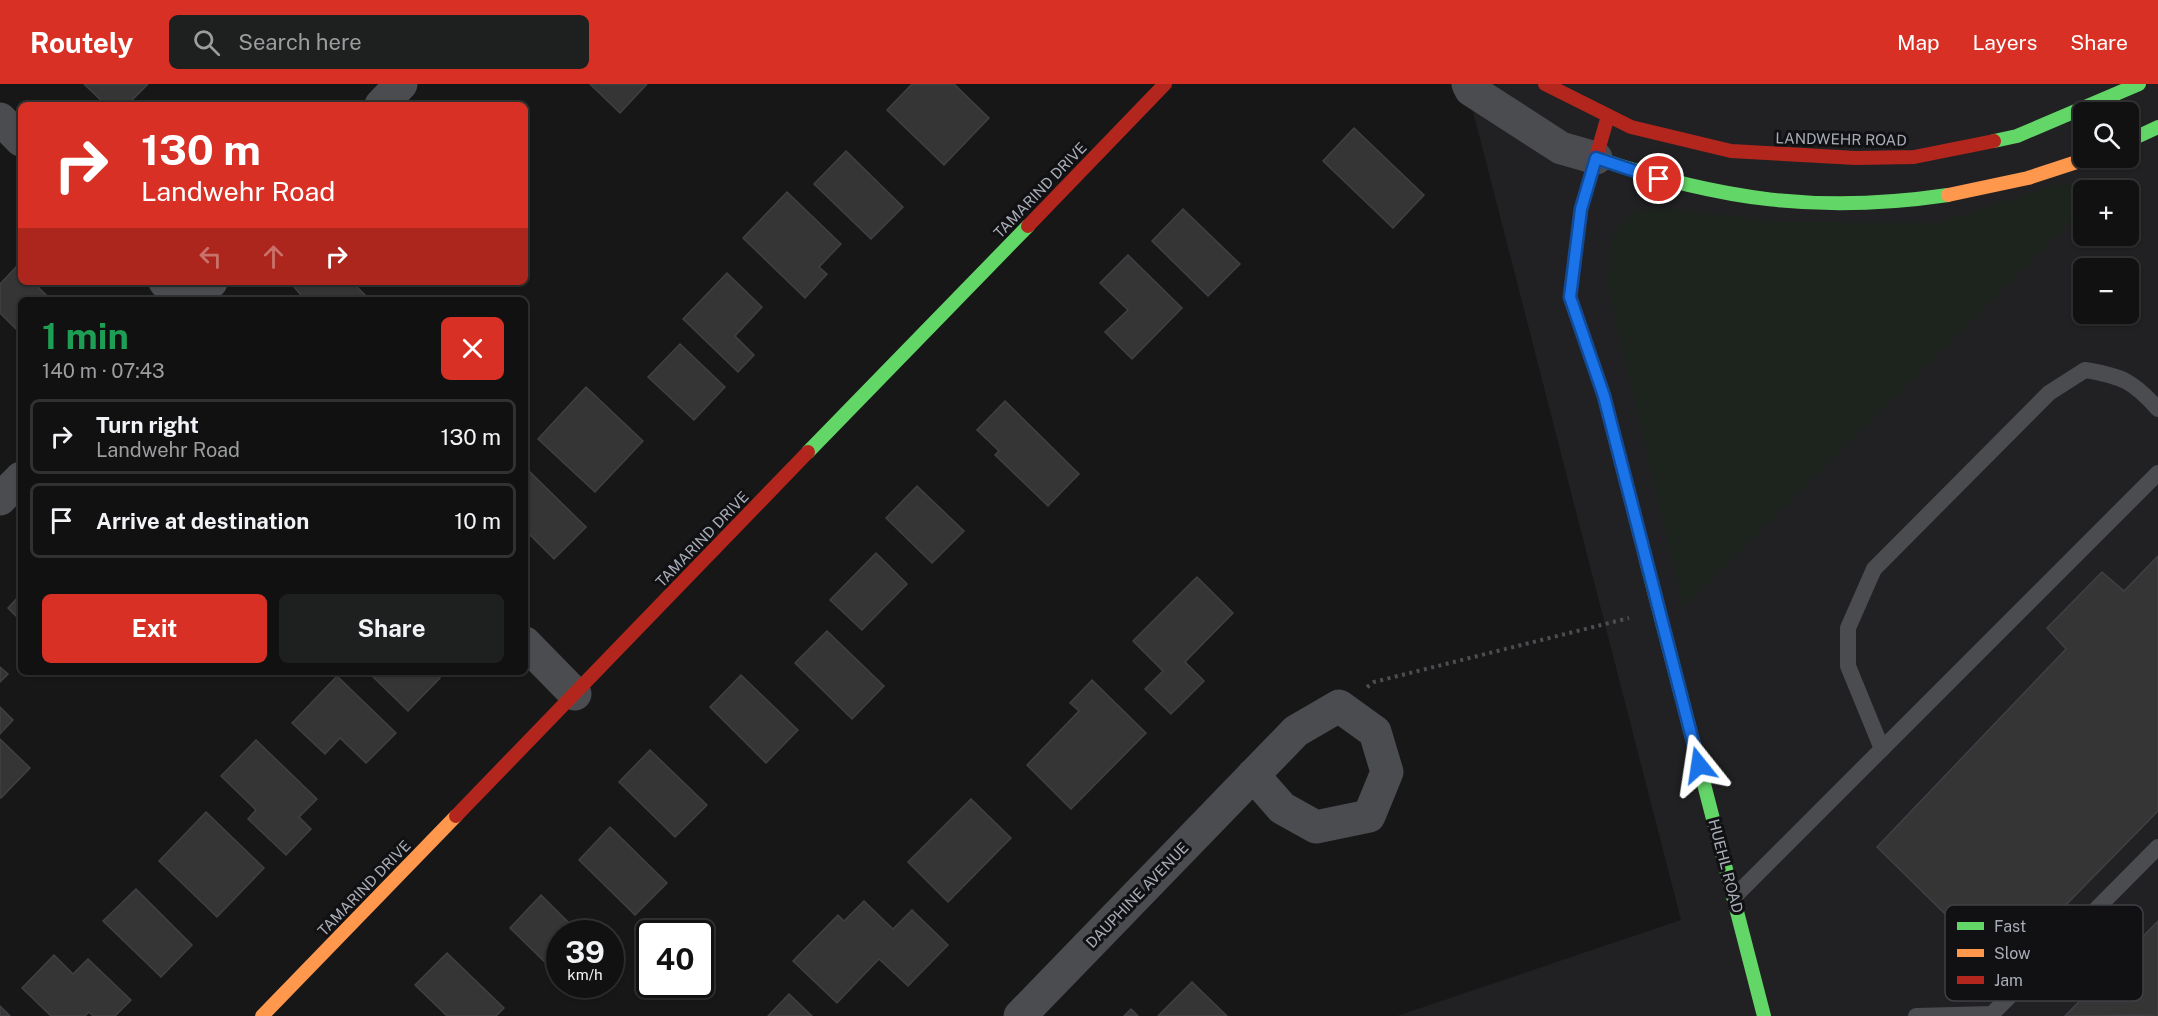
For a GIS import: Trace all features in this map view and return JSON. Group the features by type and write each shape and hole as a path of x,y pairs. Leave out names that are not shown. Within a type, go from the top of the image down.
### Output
{"street":[{"path":"384,102 401,84"},
{"name":"TAMARIND DRIVE","path":"262,1016 1165,84"},
{"path":"1468,84 1471,90 1561,148 1679,185 1731,197 1809,204 1903,203 1963,195 2034,178 2073,164"},
{"path":"1545,84 1608,116"},
{"name":"LANDWEHR ROAD","path":"1608,116 1631,127 1731,151 1856,158 1914,157 2017,136 2134,85"},
{"name":"HUEHL ROAD","path":"1608,116 1581,209 1570,297 1604,396 1764,1016"},
{"path":"0,119 18,137"},
{"path":"2139,136 2158,127"},
{"path":"168,285 180,297"},
{"path":"197,297 208,285"},
{"path":"0,499 18,481"},
{"path":"528,646 575,694"},
{"path":"1253,775 1282,808 1316,827 1369,816 1387,772 1375,732 1339,706"},
{"name":"DAUPHINE AVENUE","path":"1020,1016 1296,731 1339,706"}],"lane":[{"path":"1882,749 1848,666 1848,628 1874,569 2049,393 2085,370 2110,374 2137,385 2158,409"},
{"path":"1734,897 2158,473"},
{"path":"2101,905 2158,848"},
{"path":"1916,1016 1992,1014 2005,1001"}],"path":[{"path":"1339,706 1374,682 1659,610"}],"shaded area":[{"path":"1466,84 2158,84 2158,1016 1397,1016 1681,920"},
{"path":"2059,184 2073,186 2073,219 1683,607 1607,283 1612,236 1632,213 1665,208 1781,222 1937,223"}],"building":[{"path":"84,84 148,84 130,102 103,102"},
{"path":"590,84 647,84 620,113"},
{"path":"912,84 954,84 989,118 944,165 887,110"},
{"path":"1354,128 1424,195 1393,228 1323,161"},
{"path":"846,151 903,207 871,239 814,184"},
{"path":"787,192 841,244 819,267 827,274 805,298 743,238"},
{"path":"1183,209 1240,264 1208,296 1152,241"},
{"path":"1128,255 1182,308 1132,359 1105,332 1128,310 1100,283"},
{"path":"17,266 18,285 36,285 48,297 18,297 18,331 0,313 0,284"},
{"path":"727,273 762,307 735,336 754,355 738,372 683,319"},
{"path":"292,285 355,285 367,297 302,297"},
{"path":"680,344 725,387 694,420 648,377"},
{"path":"586,387 643,441 595,492 538,439"},
{"path":"1005,401 1079,474 1048,506 995,455 999,451 977,430"},
{"path":"528,472 586,527 554,559 528,533"},
{"path":"917,486 964,531 932,563 886,518"},
{"path":"876,553 907,584 862,630 830,600"},
{"path":"2158,556 2158,811 2066,905 1945,905 1945,914 1877,847 2066,649 2047,628 2102,572 2124,591"},
{"path":"1197,577 1233,613 1185,662 1204,681 1171,714 1145,689 1163,671 1133,641"},
{"path":"18,597 18,618 8,608"},
{"path":"827,631 884,686 852,719 795,663"},
{"path":"0,667 8,674 0,682"},
{"path":"371,675 437,675 440,678 408,711"},
{"path":"741,675 798,730 766,763 710,707"},
{"path":"337,676 396,733 366,763 340,738 325,754 292,723"},
{"path":"1092,680 1146,733 1071,809 1027,765 1079,711 1070,703"},
{"path":"0,707 13,720 0,734"},
{"path":"0,739 30,768 1,798 0,796"},
{"path":"256,740 317,799 299,817 311,829 286,855 248,819 256,810 221,776"},
{"path":"650,750 707,805 675,837 619,782"},
{"path":"971,799 1011,838 948,902 908,862"},
{"path":"206,812 264,868 217,917 159,861"},
{"path":"610,827 667,883 635,915 579,860"},
{"path":"136,889 192,945 161,977 103,921"},
{"path":"541,895 566,920 546,920 546,963 510,928"},
{"path":"864,901 893,929 912,910 948,945 908,986 879,959 837,1003 793,961 838,915 844,921"},
{"path":"2158,921 2158,1015 2065,1016 2080,1001 2143,1001 2143,936"},
{"path":"447,953 504,1008 496,1016 447,1016 415,985"},
{"path":"54,955 73,974 88,959 131,1000 115,1016 93,1016 89,1012 85,1016 51,1016 22,988"},
{"path":"1192,982 1227,1016 1158,1016"},
{"path":"789,994 812,1016 768,1016"},
{"path":"0,1006 10,1016 0,1016"},
{"path":"1131,1009 1138,1016 1124,1016"}],"traffic: fast":[{"path":"1994,141 2017,136 2139,84"},
{"path":"2139,136 2158,127"},
{"path":"1596,158 1685,184 1770,199 1812,203 1856,203 1901,201 1948,195"},
{"path":"808,452 1028,226"},
{"path":"1646,560 1764,1016"}],"traffic: slow":[{"path":"1948,195 2028,178 2073,163"},
{"path":"262,1016 456,816"}],"traffic: jam":[{"path":"1028,226 1165,84"},
{"path":"1545,84 1631,127 1731,151 1856,158 1914,157 1994,141"},
{"path":"1608,116 1581,209 1570,297 1604,396 1646,560"},
{"path":"456,816 808,452"}],"route":[{"path":"1659,179 1596,158 1581,209 1570,297 1604,396 1699,765"}]}
